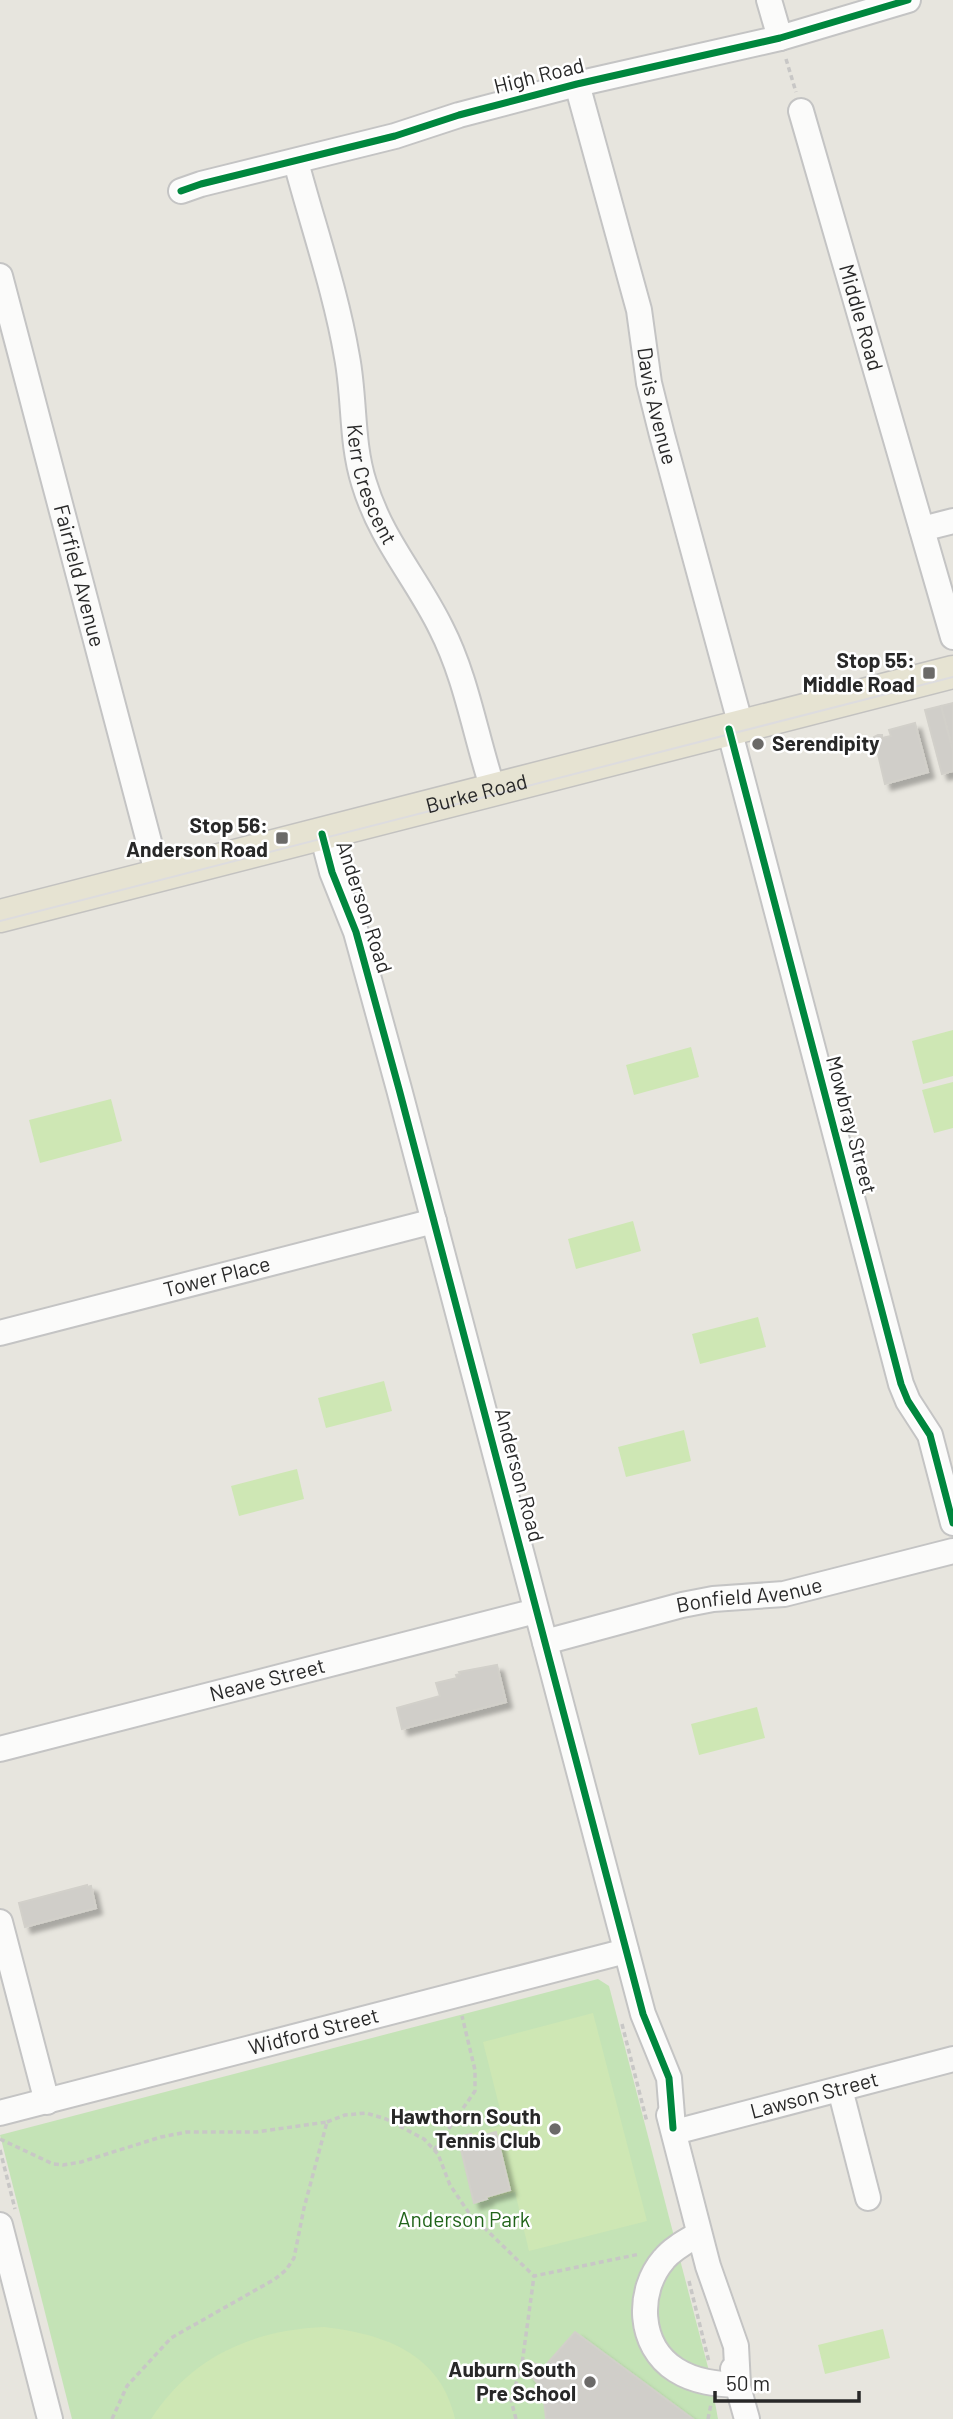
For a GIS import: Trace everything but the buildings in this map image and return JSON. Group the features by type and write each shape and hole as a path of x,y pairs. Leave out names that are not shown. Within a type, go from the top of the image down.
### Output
{"main road":[{"name":"Burke Road","path":"0,916 953,671"}],"street":[{"path":"769,0 780,38"},
{"name":"High Road","path":"181,191 576,84 780,38 908,0"},
{"name":"Davis Avenue","path":"576,84 639,310 649,383 735,728"},
{"name":"Middle Road","path":"801,111 953,637"},
{"name":"Kerr Crescent","path":"296,162 344,341 355,446 364,483 384,533 435,616 451,650 494,789"},
{"name":"Fairfield Avenue","path":"0,276 158,876"},
{"path":"922,529 953,521"},
{"name":"Mowbray Street","path":"735,728 901,1384 908,1401 930,1435 953,1523"},
{"name":"Anderson Road","path":"330,832 347,870 356,932 626,1951 631,2013 649,2070 674,2130 689,2240 708,2266 736,2346 726,2384 747,2419"},
{"name":"Tower Place","path":"0,1333 434,1221"},
{"name":"Bonfield Avenue","path":"545,1642 682,1605 713,1599 784,1594 953,1551"},
{"name":"Neave Street","path":"0,1749 536,1611"},
{"path":"0,1922 47,2102"},
{"name":"Widford Street","path":"0,2113 626,1951"},
{"name":"Lawson Street","path":"674,2130 953,2059"},
{"path":"840,2089 868,2198"},
{"path":"0,2225 50,2419"},
{"path":"689,2240 663,2260 650,2284 645,2300 647,2332 654,2348 674,2369 704,2383 726,2384"}],"path":[{"path":"780,38 801,111"},
{"path":"631,2013 649,2130"},
{"path":"435,2150 475,2091 475,2070 461,2014"},
{"path":"0,2139 53,2164 63,2165 187,2132 256,2132 327,2122 345,2115 366,2113 386,2119 424,2139 438,2154 450,2185 468,2213 534,2276"},
{"path":"112,2419 127,2386 171,2338 275,2279 286,2270 294,2258 327,2122"},
{"path":"534,2276 689,2240 726,2384 708,2419"},
{"path":"516,2419 511,2400 522,2364 534,2276"}],"green space":[{"path":"953,1030 953,1076 923,1084 912,1041"},
{"path":"691,1047 699,1077 634,1095 626,1065"},
{"path":"953,1082 953,1128 934,1133 922,1090"},
{"path":"111,1099 122,1141 40,1163 29,1120"},
{"path":"633,1221 641,1251 576,1269 568,1239"},
{"path":"758,1317 766,1347 700,1364 692,1334"},
{"path":"384,1381 392,1411 326,1428 318,1398"},
{"path":"684,1430 691,1461 626,1477 618,1447"},
{"path":"297,1469 304,1499 239,1516 231,1486"},
{"path":"757,1707 765,1738 699,1755 691,1724"},
{"name":"Anderson Park","path":"598,1979 609,1986 710,2375 718,2419 72,2419 0,2135"},
{"name":"Hawthorn South Tennis Club","path":"593,2013 647,2221 529,2251 515,2192 474,2203 458,2137 504,2125 483,2042"},
{"path":"324,2327 368,2335 406,2351 423,2363 437,2378 448,2396 455,2419 151,2419 185,2379 204,2363 226,2351 272,2334"},
{"path":"883,2329 890,2358 825,2374 818,2345"}],"tram line":[{"path":"0,921 953,677"}],"cycle path":[{"path":"181,191 395,136 459,115 577,84 780,38 908,0"},
{"path":"729,729 901,1384 908,1401 930,1435 953,1523"},
{"path":"322,834 332,872 356,932 399,1089 643,2014 669,2078 673,2128"}],"place":[{"name":"Stop 55: Middle Road","path":"929,673"},
{"name":"Serendipity","path":"758,744"},
{"name":"Stop 56: Anderson Road","path":"282,838"},
{"name":"Hawthorn South Tennis Club","path":"555,2129"},
{"name":"Auburn South Pre School","path":"590,2382"}]}
